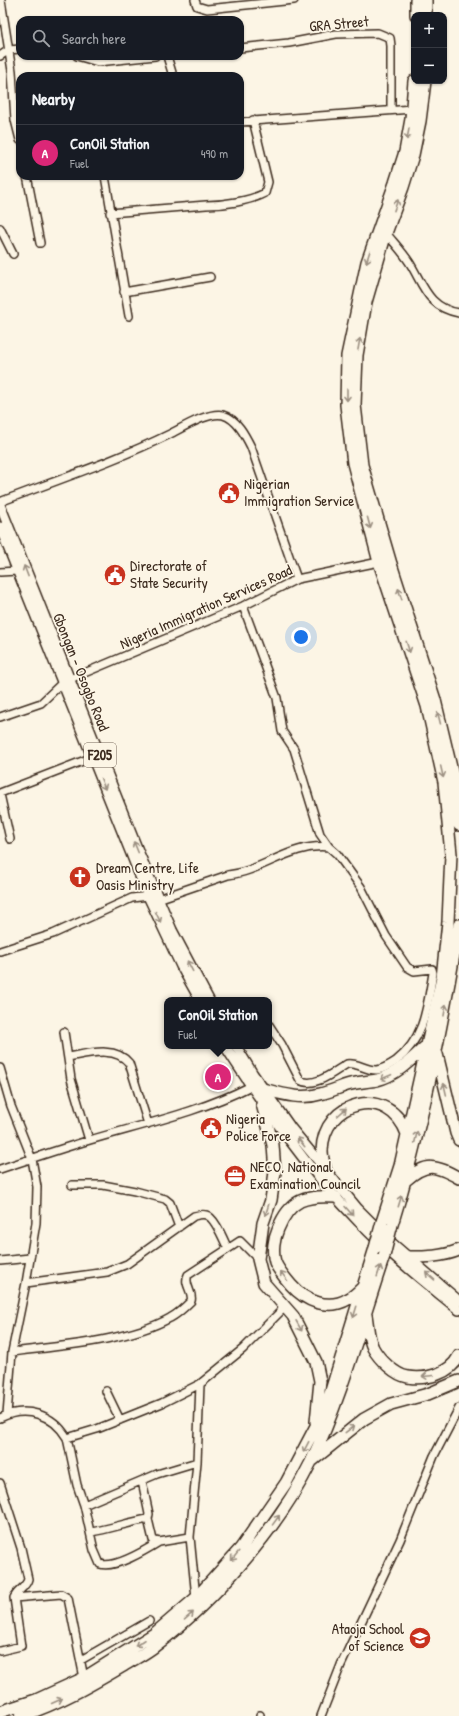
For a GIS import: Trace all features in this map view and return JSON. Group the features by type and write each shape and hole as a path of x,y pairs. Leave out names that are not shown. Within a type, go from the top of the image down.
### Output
{"highway":[{"path":"416,0 416,12"},
{"path":"426,0 426,12"},
{"path":"0,1712 36,1700 84,1678 154,1634 196,1598 241,1548 286,1483 326,1407 375,1248 387,1225 406,1180 432,1048 442,978 448,922 451,854 444,782 427,706 379,562 353,463 346,405 347,356 367,262 405,152 412,109 414,84"},
{"path":"425,84 420,121 413,155 386,233 366,302 357,355 355,405 362,465 391,564 435,700 454,780 459,825"},
{"path":"21,1716 86,1689 160,1642 207,1601 248,1556 278,1517 310,1463 331,1414 384,1256 387,1225 407,1134 432,1048 444,1013 459,925"},
{"path":"263,1089 289,1096 309,1097 348,1085 375,1080 396,1072 432,1048"},
{"path":"432,1048 459,1140"},
{"path":"326,1173 322,1151 324,1139 329,1125 344,1109 355,1104 367,1102 380,1106 397,1116 403,1123 407,1134"},
{"path":"262,1104 273,1145 276,1172 263,1223 258,1259 264,1283 293,1316 306,1339 316,1362 320,1381 315,1429"},
{"path":"406,1180 422,1168 432,1167 445,1170 459,1178"},
{"path":"336,1197 315,1196 302,1200 288,1208 274,1238 275,1262 283,1276 297,1292 313,1302 327,1304 339,1303 349,1299 363,1287"},
{"path":"408,1257 432,1257 449,1254 459,1250"},
{"path":"366,1310 368,1330 373,1349 392,1369 407,1377 437,1376 448,1368 459,1356"},
{"path":"310,1463 364,1419 391,1404 428,1394 459,1381"}],"main road":[{"name":"Gbongan - Osogbo Road","path":"0,505 93,757 148,896 181,966 198,997"},
{"name":"Gbongan - Osogbo Road","path":"0,527 17,571 66,681 172,930 207,997"},
{"path":"227,1049 262,1104 336,1197 380,1243 459,1310"},
{"path":"238,1049 263,1089 326,1173 358,1209 408,1257 459,1301"}],"street":[{"path":"1,0 12,70 16,125"},
{"path":"195,0 197,6 207,9 294,0"},
{"name":"GRA Street","path":"244,48 336,34 384,34 390,38 392,46 392,110"},
{"path":"0,56 9,50 16,49"},
{"path":"91,60 98,62 117,60"},
{"path":"168,60 172,72"},
{"path":"244,121 412,109"},
{"path":"110,213 220,205 257,197 265,193 268,182 253,120"},
{"path":"28,180 40,243"},
{"path":"106,180 110,213 129,316"},
{"path":"0,228 13,254"},
{"path":"386,233 411,265 426,292 440,306 449,311 459,313"},
{"path":"124,292 210,277"},
{"path":"0,502 146,446 199,420 223,415 236,424 251,446 297,580"},
{"name":"Nigeria Immigration Services Road","path":"66,681 243,606 297,580 379,562"},
{"path":"0,572 17,571"},
{"path":"243,606 276,698 282,731 294,749 320,834 361,888 386,936 407,968 414,971 432,970 433,973 420,1030 410,1048 389,1066 377,1070 352,1063 347,1064 319,1080 310,1083 304,1082 300,1080 282,1045 272,1030"},
{"path":"0,717 42,703 66,681"},
{"path":"10,839 0,793 93,757"},
{"path":"312,846 320,834"},
{"path":"158,898 228,875 240,874 301,848 312,846 329,847"},
{"path":"0,951 53,934 132,898 148,896"},
{"path":"64,1032 68,1058 80,1111 89,1140"},
{"path":"68,1058 96,1053 118,1054 126,1058 129,1063 148,1124"},
{"path":"0,1068 11,1106 32,1159 37,1187 36,1223 12,1352 7,1414"},
{"path":"0,1169 89,1140 148,1124 231,1096 251,1086"},
{"path":"72,1185 103,1185 165,1199 170,1203 179,1227"},
{"path":"26,1283 107,1272 117,1269 127,1264 194,1216 207,1215 214,1221 228,1249"},
{"path":"12,1352 72,1345 128,1334 147,1328 171,1318 192,1299 186,1282 188,1275 240,1241 258,1259"},
{"path":"0,1261 30,1258"},
{"path":"67,1438 97,1429 162,1403 200,1384 243,1349 285,1307"},
{"path":"196,1598 190,1537 198,1462 200,1384"},
{"path":"106,1391 120,1420"},
{"path":"321,1716 341,1665 400,1540 434,1456 459,1408"},
{"path":"0,1418 7,1414 32,1413 47,1417 54,1422 67,1438 77,1485 100,1564 105,1565 127,1560 159,1542 190,1537"},
{"path":"84,1505 163,1472 198,1462"},
{"path":"142,1481 153,1540 159,1542"},
{"path":"0,1483 3,1498 28,1579 27,1583 16,1593 14,1598 21,1646 0,1651"},
{"path":"91,1532 115,1528 136,1521 148,1519"},
{"path":"14,1598 61,1594 68,1598 84,1678"},
{"path":"81,1660 149,1621"}],"place":[{"name":"Nigerian Immigration Service","path":"229,493"},
{"name":"Directorate of State Security","path":"115,575"},
{"name":"Dream Centre, Life Oasis Ministry","path":"80,877"},
{"name":"ConOil Station","path":"218,1077"},
{"name":"Nigeria Police Force","path":"211,1128"},
{"name":"NECO, National Examination Council","path":"235,1176"},
{"name":"Ataoja School of Science","path":"420,1638"}]}
